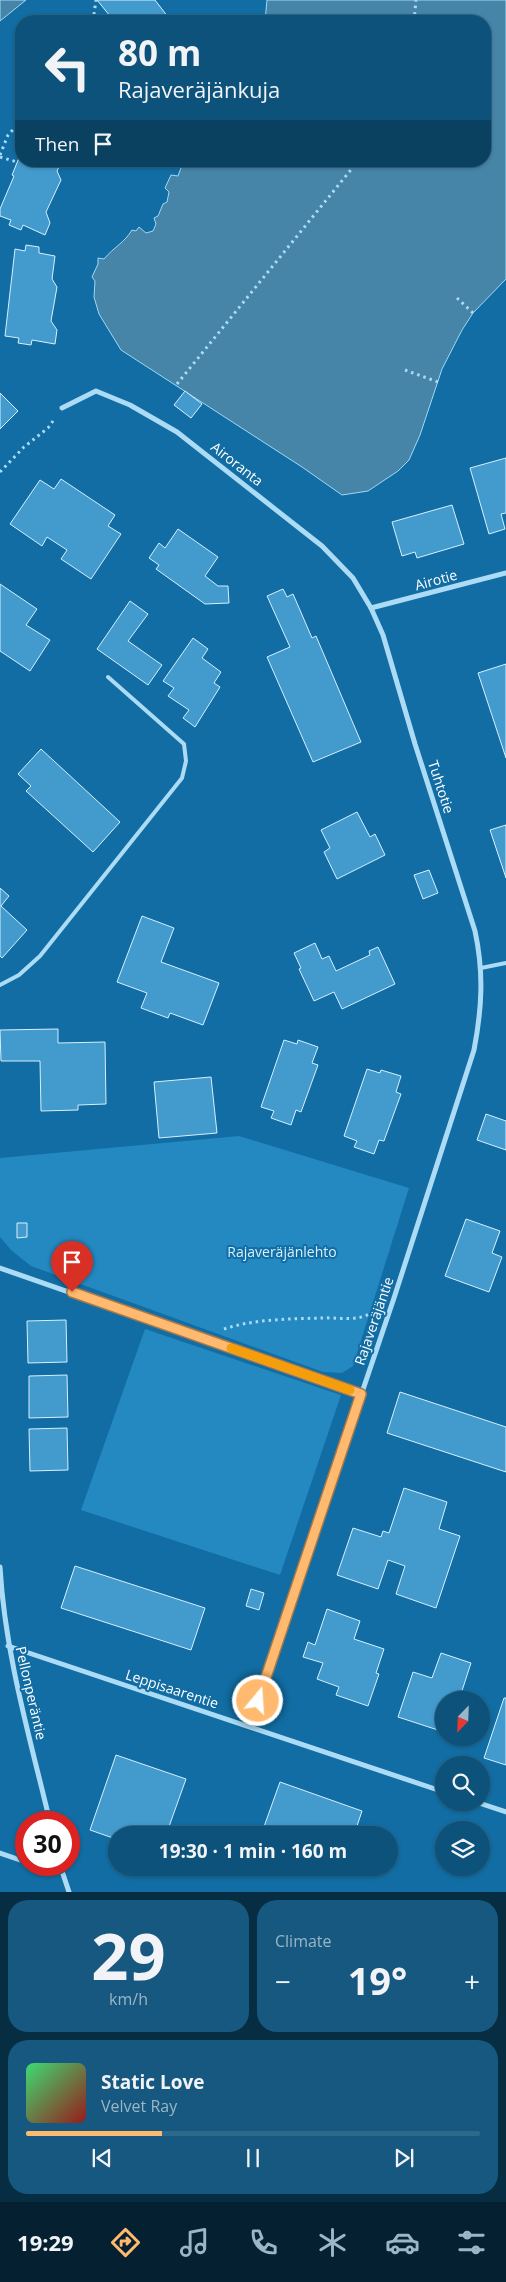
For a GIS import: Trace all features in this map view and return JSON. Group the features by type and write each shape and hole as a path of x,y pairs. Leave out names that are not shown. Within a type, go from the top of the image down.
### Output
{"street":[{"name":"Airoranta","path":"62,408 96,390 130,405 177,432 322,546 353,578 371,608"},
{"name":"Airotie","path":"371,608 506,573"},
{"name":"Tuhtotie","path":"371,608 383,635 415,744 475,931 482,976"},
{"name":"Rajaveräjäntie","path":"249,1726 394,1298 474,1050 481,1014 482,976"},
{"path":"0,1268 361,1394"},
{"name":"Pellonperäntie","path":"0,1567 2,1609 8,1646 47,1811"},
{"name":"Leppisaarentie","path":"8,1646 435,1789"},
{"path":"490,1807 506,1812"},
{"path":"0,1853 15,1858"},
{"path":"63,1876 69,1892"}],"lane":[{"path":"0,984 19,976 40,956 182,778 186,761 184,744 108,677"},
{"path":"481,968 506,963"}],"path":[{"path":"94,15 96,0"},
{"path":"415,15 416,0"},
{"path":"15,127 8,135 0,156 15,161"},
{"path":"177,384 353,167"},
{"path":"457,298 472,313"},
{"path":"405,370 438,382"},
{"path":"0,472 24,446 48,428 62,408"},
{"path":"199,1337 238,1324 322,1318 364,1318 394,1298"}],"green space":[{"name":"Rajaveräjänlehto","path":"239,1136 409,1188 353,1366 342,1373 323,1372 31,1266 11,1250 0,1237 0,1158"},
{"path":"145,1329 341,1395 280,1575 81,1510"}],"shaded area":[{"path":"0,0 26,0 0,21"},
{"path":"267,0 506,0 506,279 473,313 462,330 442,369 420,435 409,460 398,471 368,491 342,495 121,350 99,314 94,297 95,281 92,277 98,264 98,258 104,259 132,230 136,231 139,227 146,233 153,231 156,224 154,218 158,216 163,204 167,202 169,192 165,188 171,175 178,176 181,167 491,167 491,15 266,15"}],"building":[{"path":"97,0 155,0 166,15 109,15"},
{"path":"15,167 59,167 57,171 61,180 46,212 50,223 45,235 23,225 21,230 9,225 11,220 0,216 0,209 14,176 12,175"},
{"path":"26,245 39,247 39,253 55,256 52,279 57,287 51,321 57,330 55,344 32,340 31,345 18,343 19,338 5,336 15,249 25,251"},
{"path":"185,391 202,404 191,418 174,405"},
{"path":"0,393 18,411 0,429"},
{"path":"506,458 506,513 501,514 505,529 489,534 470,468"},
{"path":"61,479 115,515 108,526 121,534 91,579 61,559 67,550 47,537 42,546 10,524 40,480 54,489"},
{"path":"452,505 464,544 417,558 415,552 402,556 392,522"},
{"path":"178,529 218,557 205,576 218,586 228,586 229,603 205,604 156,569 159,565 149,558 159,543 165,548"},
{"path":"0,584 37,609 26,625 50,640 30,671 0,651"},
{"path":"283,589 287,597 293,594 312,638 316,636 361,742 313,762 267,657 290,647 267,596"},
{"path":"130,601 148,614 128,641 162,665 148,685 97,649"},
{"path":"193,638 208,649 202,658 221,672 214,683 220,687 195,727 183,718 189,710 168,696 174,688 163,681"},
{"path":"506,664 506,758 478,673"},
{"path":"41,749 120,822 93,852 26,791 31,786 18,774"},
{"path":"357,812 370,837 375,834 385,855 337,879 324,852 330,848 321,830"},
{"path":"506,825 506,878 490,830"},
{"path":"429,870 438,893 423,899 414,875"},
{"path":"0,888 9,896 1,906 27,930 2,958 0,956"},
{"path":"142,916 174,928 161,962 219,983 203,1025 170,1013 168,1018 141,1008 147,993 117,982"},
{"path":"315,943 322,959 329,956 336,971 370,955 369,951 378,947 395,984 342,1009 334,992 314,1001 299,969 301,968 294,953"},
{"path":"58,1029 58,1043 105,1042 106,1104 78,1105 78,1110 41,1111 40,1061 1,1061 0,1030"},
{"path":"284,1040 297,1044 298,1040 318,1047 312,1063 318,1065 301,1112 296,1110 291,1125 271,1118 274,1111 261,1107"},
{"path":"367,1069 380,1073 381,1070 401,1076 396,1092 401,1094 384,1141 379,1140 374,1154 354,1147 357,1141 344,1136"},
{"path":"211,1077 217,1133 159,1138 154,1082"},
{"path":"486,1114 506,1121 506,1150 477,1140"},
{"path":"466,1219 500,1231 492,1253 502,1257 489,1292 445,1276"},
{"path":"17,1223 27,1223 27,1237 17,1238"},
{"path":"66,1320 67,1362 28,1363 27,1321"},
{"path":"67,1375 68,1417 29,1418 29,1376"},
{"path":"400,1392 506,1427 506,1472 387,1433"},
{"path":"67,1428 68,1470 30,1471 29,1429"},
{"path":"404,1488 447,1502 439,1529 460,1536 436,1608 396,1594 405,1566 388,1560 378,1589 337,1575 353,1528 381,1537 383,1531 389,1533"},
{"path":"75,1566 205,1608 191,1650 61,1608"},
{"path":"251,1589 264,1593 259,1610 246,1606"},
{"path":"327,1609 360,1621 354,1639 384,1649 376,1673 379,1674 368,1706 336,1695 339,1687 317,1679 323,1663 303,1657 308,1642 315,1645"},
{"path":"441,1653 471,1663 462,1691 435,1691 435,1729 398,1717 413,1672 432,1678"},
{"path":"504,1698 506,1698 506,1765 490,1760 490,1756 485,1756 488,1746 490,1746 490,1740"},
{"path":"116,1755 186,1779 169,1826 108,1826 108,1836 90,1830"},
{"path":"280,1782 362,1811 357,1826 264,1826"}],"slow traffic":[{"path":"231,1348 350,1390"}],"route":[{"path":"72,1292 361,1394 258,1701"}]}
